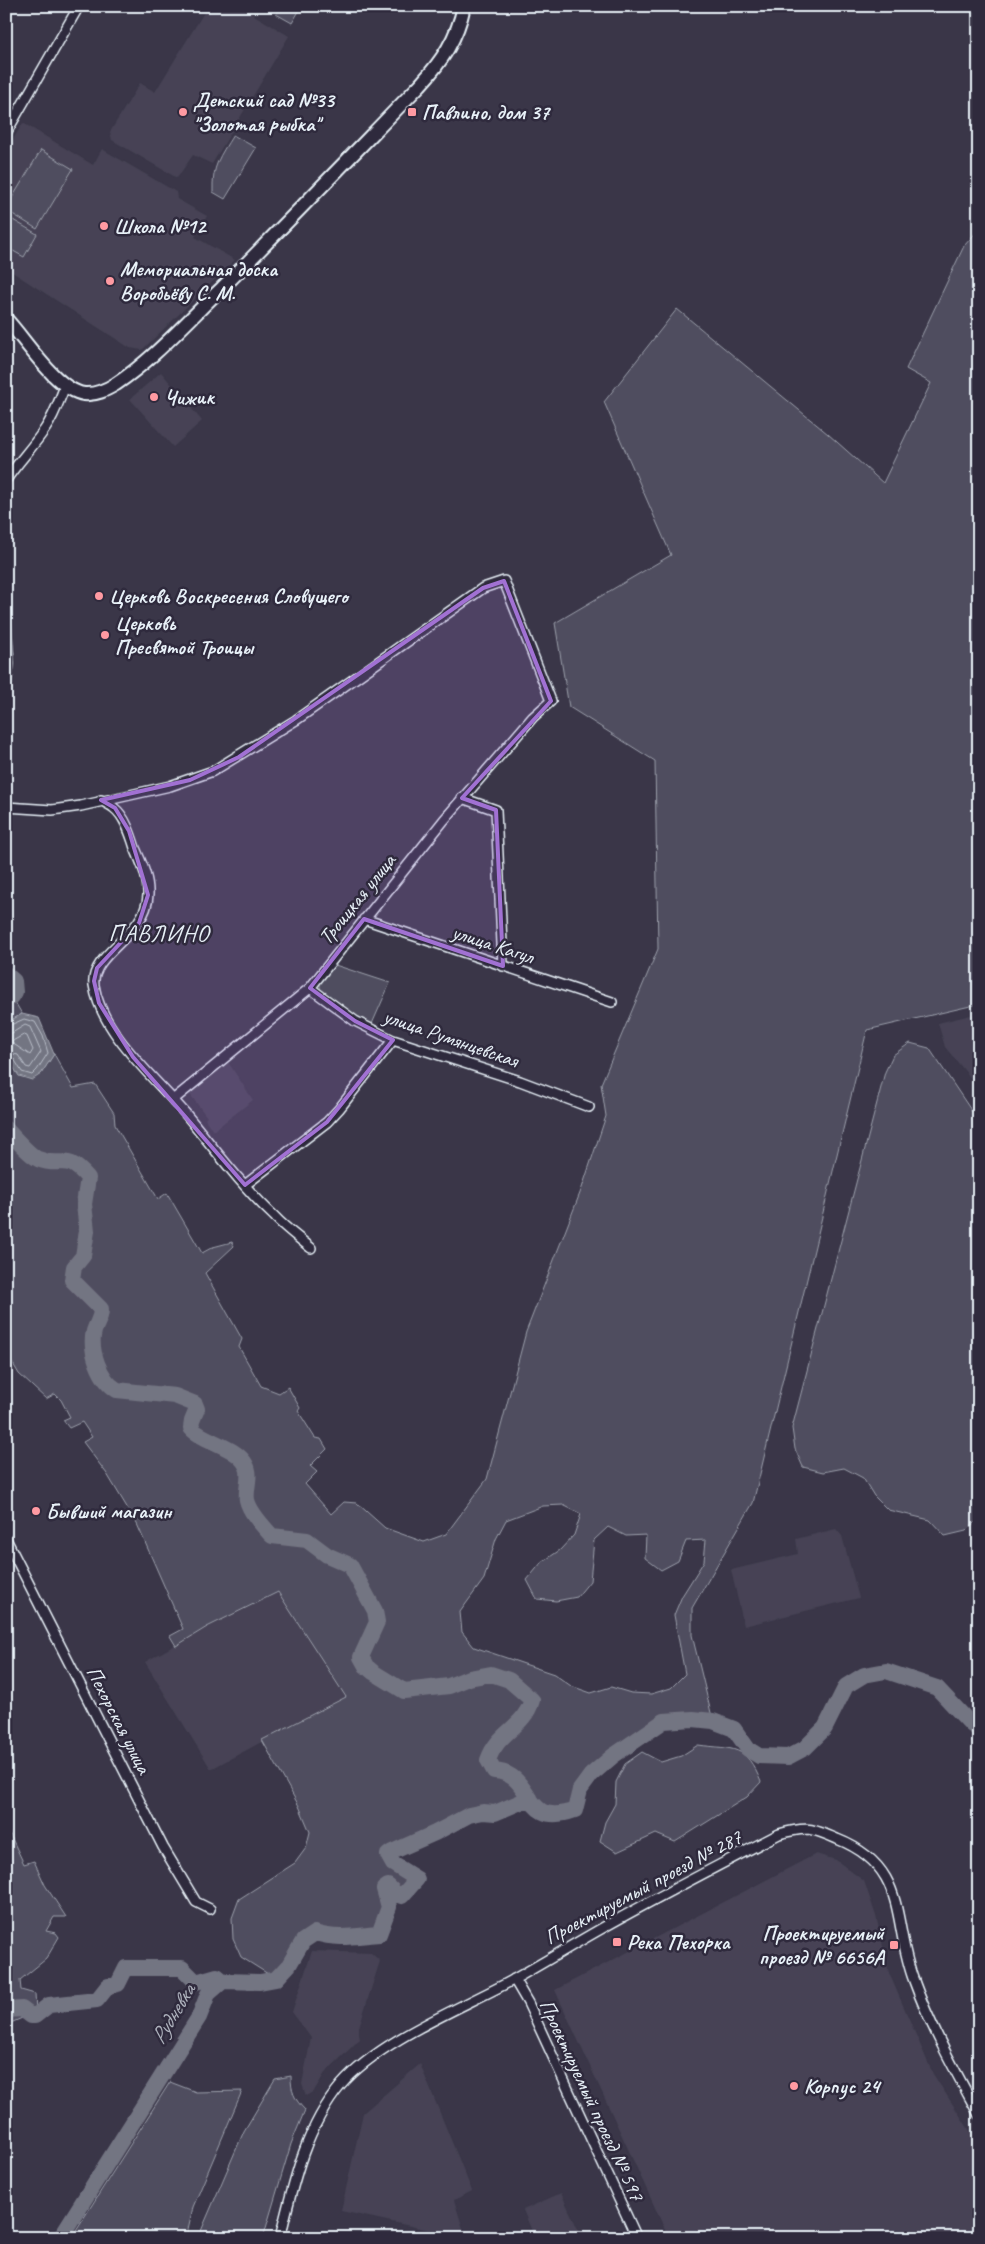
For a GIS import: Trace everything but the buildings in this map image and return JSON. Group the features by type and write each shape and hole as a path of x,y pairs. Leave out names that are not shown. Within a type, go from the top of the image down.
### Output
{"main road":[{"path":"6,320 65,386 86,394 106,390 132,372 282,228 436,68 455,36 464,6"}],"street":[{"path":"6,133 80,6"},
{"path":"6,480 16,464 45,430 54,415 65,386"},
{"name":"Троицкая улица","path":"101,800 190,780 213,771 239,757 296,720 491,584 504,581 551,700 533,717 462,798 310,988 173,1100"},
{"path":"6,623 9,664 6,685"},
{"path":"462,798 496,810 503,966"},
{"path":"6,807 52,810 81,806 101,800 115,808 129,830 145,873 148,895 146,910 139,923 98,968 94,981 99,1003 111,1026 132,1057 173,1100 273,1216 311,1248"},
{"name":"улица Кагул","path":"364,919 612,1002"},
{"name":"улица Румянцевская","path":"310,988 356,1020 393,1040 504,1075 589,1107"},
{"path":"245,1185 327,1122 393,1040"},
{"name":"Пехорская улица","path":"6,1539 162,1846 196,1902 210,1909"},
{"name":"Проектируемый проезд № 287","path":"280,2238 304,2148 326,2105 342,2084 360,2067 410,2034 514,1979 656,1898 779,1834 811,1828 862,1851 876,1863 888,1878 896,1902 903,1941 914,1981 952,2065 979,2116"},
{"name":"Проектируемый проезд № 597","path":"514,1979 528,2003 637,2238"}],"highlighted area":[{"path":"504,581 551,701 462,798 496,810 503,966 364,919 310,988 355,1021 393,1040 327,1122 245,1185 133,1057 99,1003 94,981 97,968 139,923 148,895 129,831 115,808 101,800 190,780 239,757 483,588"}],"shaded area":[{"name":"Детский сад №33 \"Золотая рыбка\"","path":"208,6 239,6 289,36 212,164 193,155 177,178 112,140 110,132 140,83 155,92"},
{"path":"281,6 302,6 292,23 276,14"},
{"name":"Школа №12","path":"23,123 93,165 102,149 176,192 177,199 207,216 195,237 235,260 142,350 130,348 6,268 6,151"},
{"path":"233,135 256,148 225,199 213,192 214,175 221,155"},
{"path":"41,150 73,169 37,229 6,210 6,208"},
{"path":"6,216 37,234 24,257 6,247"},
{"path":"979,229 979,1004 867,1030 753,1503 692,1608 692,1635 713,1721 693,1719 664,1721 613,1756 591,1775 580,1790 575,1810 550,1815 535,1805 530,1798 495,1813 483,1812 469,1815 392,1852 388,1855 393,1864 417,1879 402,1896 395,1893 388,1886 384,1889 389,1907 379,1934 338,1937 314,1933 303,1941 289,1965 276,1979 241,1957 233,1939 232,1918 239,1899 295,1863 306,1848 310,1832 299,1806 262,1740 346,1697 278,1592 207,1627 176,1646 170,1636 183,1629 137,1524 107,1474 83,1442 92,1437 82,1422 69,1428 63,1420 70,1417 61,1400 55,1394 46,1399 19,1374 6,1352 6,1061 15,1070 41,1074 54,1054 73,1088 95,1084 114,1113 115,1125 158,1199 167,1193 202,1253 213,1247 232,1242 234,1246 205,1273 242,1339 239,1347 261,1386 279,1393 288,1387 300,1408 298,1411 315,1438 321,1439 327,1449 310,1466 317,1472 305,1484 331,1514 344,1502 357,1503 385,1528 424,1542 446,1534 487,1479 526,1332 582,1188 606,1116 601,1084 658,949 655,761 569,707 555,623 671,555 604,402 677,309 828,434 883,483 931,383 906,369 964,246","holes":["563,1505 581,1514 574,1535 560,1550 541,1563 527,1580 537,1599 556,1601 577,1597 590,1581 594,1540 608,1527 626,1536 646,1535 645,1558 661,1570 678,1561 686,1541 706,1540 704,1561 682,1596 674,1615 685,1674 671,1688 651,1694 631,1693 611,1687 591,1693 571,1686 554,1674 474,1647 462,1632 460,1612 484,1579 496,1539 506,1520 543,1506"]},
{"path":"161,372 202,421 173,447 130,399"},
{"path":"332,964 390,983 372,1024 357,1017 322,993 320,989 321,981"},
{"path":"6,981 12,997 22,1014 6,1023"},
{"path":"979,1013 979,1088 945,1047 938,1023"},
{"path":"910,1043 929,1048 979,1122 979,1518 966,1531 945,1536 930,1520 888,1510 874,1496 863,1478 844,1468 823,1472 803,1467 795,1449 792,1428 885,1072 893,1055"},
{"path":"228,1062 253,1100 213,1131 205,1119 207,1117 189,1093"},
{"path":"836,1529 842,1536 859,1598 744,1626 731,1570 798,1554 796,1539"},
{"path":"278,1592 346,1697 211,1769 145,1662 207,1627"},
{"path":"698,1745 730,1749 744,1754 750,1760 761,1782 747,1797 675,1842 656,1834 617,1852 600,1841 605,1822 615,1804 616,1782 625,1764 642,1752 661,1762 681,1756"},
{"path":"6,1826 24,1864 34,1861 45,1885 66,1917 54,1917 46,1931 56,1933 59,1937 46,1959 20,1980 21,1990 35,1994 36,2012 6,2025"},
{"name":"Корпус 24","path":"816,1854 836,1860 864,1881 876,1916 889,1973 933,2074 979,2145 979,2238 686,2238 684,2234 678,2238 669,2238 555,1990"},
{"path":"312,1951 371,1953 380,1961 358,2030 360,2039 325,2073 314,2091 306,2096 302,2084 311,2038 292,2012"},
{"path":"420,2064 472,2191 454,2200 466,2238 341,2211 363,2113"},
{"path":"291,2076 294,2094 305,2110 291,2144 263,2238 198,2238 244,2131 275,2079"},
{"path":"170,2082 196,2092 242,2091 193,2207 186,2238 71,2238"},
{"path":"561,2193 582,2238 535,2238 523,2210"}],"water":[{"path":"22,1014 39,1018 54,1054 41,1074 32,1080 19,1076 11,1064 6,1061 6,1023"}],"waterway":[{"path":"6,974 14,981 15,992 12,997 6,998"},
{"path":"6,1129 34,1157 46,1162 69,1163 74,1165 88,1178 84,1204 87,1231 83,1256 74,1267 72,1280 101,1309 100,1318 94,1331 93,1347 97,1364 106,1379 117,1390 175,1396 195,1404 197,1409 191,1428 196,1433 227,1448 241,1458 248,1469 247,1500 257,1519 272,1536 307,1540 327,1555 350,1565 375,1611 377,1622 361,1657 366,1666 373,1672 404,1691 449,1686 469,1678 491,1674 509,1680 532,1700 523,1717 498,1742 488,1760 494,1771 507,1774 517,1781 536,1807 545,1813 557,1814 575,1810 580,1790 591,1775 613,1756 664,1721 693,1719 713,1721 734,1729 748,1749 759,1756 788,1757 805,1748 825,1728 846,1686 864,1675 886,1671 937,1688 972,1725 979,1729"},
{"name":"Рудневка","path":"60,2238 199,2017 208,1994 223,1981 260,1982 276,1979 289,1965 303,1941 315,1933 339,1937 379,1934 389,1907 384,1889 388,1886 395,1893 402,1896 417,1879 393,1864 388,1855 469,1815 483,1812 495,1813 530,1798"},
{"path":"6,2010 22,2009 31,2016 35,2016 49,2005 97,2000 108,1986 118,1984 126,1968 182,1968 196,1982 217,1976 223,1981"}],"place":[{"name":"Детский сад №33 \"Золотая рыбка\"","path":"183,112"},
{"name":"Павлино, дом 37","path":"412,112"},
{"name":"Школа №12","path":"104,226"},
{"name":"Мемориальная доска Воробьёву С. М.","path":"110,281"},
{"name":"Чижик","path":"154,397"},
{"name":"Церковь Воскресения Словущего","path":"99,596"},
{"name":"Церковь Пресвятой Троицы","path":"105,635"},
{"name":"Бывший магазин","path":"36,1511"},
{"name":"Река Пехорка","path":"617,1942"},
{"name":"Проектируемый проезд № 6656А","path":"894,1945"},
{"name":"Корпус 24","path":"794,2086"}],"district":[{"name":"ПАВЛИНО","path":"159,933"}]}
